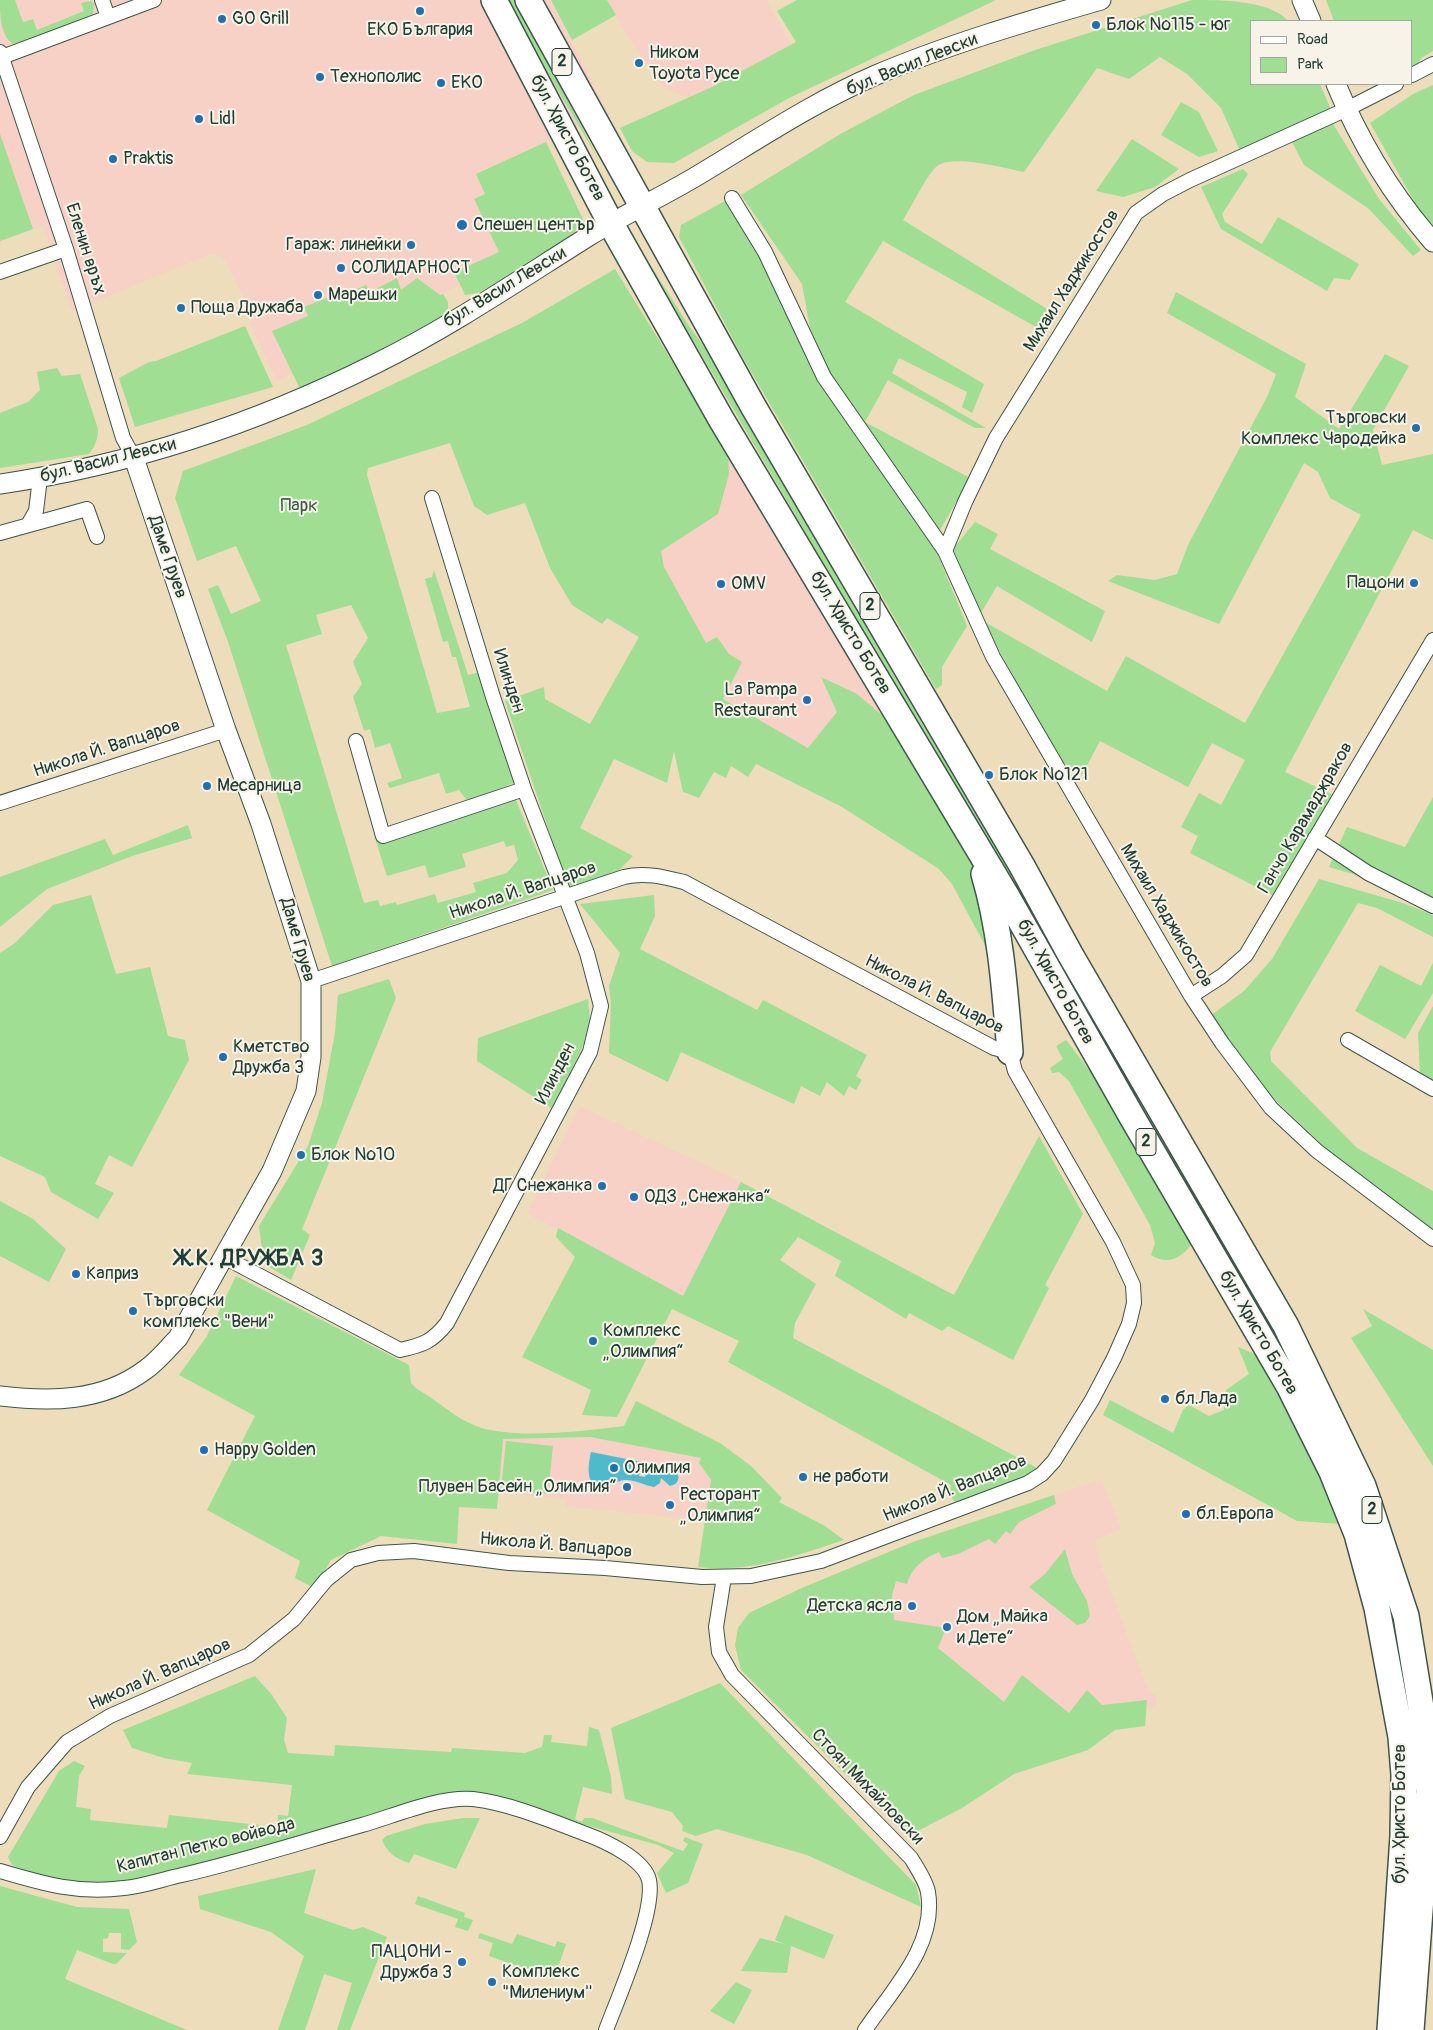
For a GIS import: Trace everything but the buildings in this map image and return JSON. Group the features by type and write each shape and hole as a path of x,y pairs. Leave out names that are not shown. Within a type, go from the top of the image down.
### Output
{"highway":[{"name":"бул. Христо Ботев","path":"494,0 611,224 721,419 1006,895 1301,1407 1332,1472 1356,1534 1387,1650 1401,1738 1404,1775 1400,1894 1390,2030"},
{"name":"бул. Христо Ботев","path":"528,0 753,406 1022,866 1286,1326 1352,1462 1385,1549 1406,1616 1426,1738 1429,1791 1411,2030"},
{"path":"975,842 996,922 1010,1052"},
{"path":"996,922 1000,906 1018,880 1022,866"},
{"path":"1006,895 1012,892 1023,893 1047,911"},
{"path":"1001,960 1006,954 1021,949 1029,950 1043,961"}],"main road":[{"name":"бул. Васил Левски","path":"0,484 40,478 157,452 287,404 376,364 468,312 642,206 793,119 876,75 1045,16 1101,0"},
{"path":"1302,0 1311,20"},
{"path":"1336,85 1347,109 1374,157 1413,219 1433,242"},
{"name":"Даме Груев","path":"0,1396 40,1400 76,1399 116,1385 144,1371 178,1338 272,1171 306,1091 311,1056 311,981 261,824 226,730 134,458"}],"street":[{"path":"102,0 108,17"},
{"path":"1,55 154,0"},
{"name":"Еленин връх","path":"1,55 66,249 123,438 134,458"},
{"path":"1413,74 1433,64"},
{"name":"Михаил Хаджикостов","path":"945,551 965,502 996,438 1136,213 1163,194 1190,180 1347,109 1394,85"},
{"name":"Михаил Хаджикостов","path":"732,198 765,252 824,377 945,551 993,657 1191,996 1222,1043 1270,1108 1317,1151 1433,1239"},
{"path":"0,272 66,249"},
{"path":"28,523 36,511 40,478"},
{"name":"Илинден","path":"224,1257 400,1350 426,1344 438,1335 447,1324 590,1052 602,1006 587,953 524,789 493,698 432,498"},
{"path":"0,533 28,523 87,509 97,537"},
{"name":"Ганчо Карамаджраков","path":"1191,996 1222,976 1246,955 1433,640"},
{"name":"Никола Й. Вапцаров","path":"0,803 226,730"},
{"path":"356,741 383,836 524,789"},
{"path":"1316,838 1368,872 1433,906"},
{"name":"Никола Й. Вапцаров","path":"0,1837 28,1787 66,1742 110,1716 249,1656 294,1619 331,1574 351,1560 378,1553 414,1551 509,1563 605,1568 702,1577 751,1576 820,1561 1028,1483 1042,1474 1054,1461 1092,1400 1114,1358 1128,1324 1134,1304 1133,1285 1114,1242 1015,1071 1010,1052 999,1051 684,882 661,876 637,874 564,896 311,981"},
{"path":"1348,1040 1433,1089"},
{"name":"Стоян Михайловски","path":"724,1577 716,1627 719,1652 732,1675 911,1858 928,1891 929,1920 921,1946 911,1964 865,2030"},
{"name":"Капитан Петко войвода","path":"0,1871 72,1890 126,1888 252,1858 438,1803 472,1799 560,1824 596,1838 625,1854 641,1867 649,1878 650,1892 635,1952 606,2030"}],"shaded area":[{"path":"0,0 551,0 609,114 476,173 485,194 474,199 499,253 457,271 455,274 459,285 440,295 431,307 277,381 249,323 254,320 227,264 220,256 211,254 72,311 43,226 0,241"},
{"path":"607,0 766,0 798,56 706,95 689,97 678,94 663,87 628,37"},
{"path":"728,452 901,718 808,749 723,699 727,690 621,627 650,593 641,576"},
{"name":"ОДЗ „Снежанка“","path":"580,1106 741,1182 683,1296 527,1213"},
{"path":"590,1437 701,1458 699,1463 711,1480 706,1510 698,1520 566,1506 566,1499 497,1493 502,1439"},
{"name":"Дом „Майка и Дете“","path":"1102,1479 1121,1529 1095,1540 1099,1560 1148,1690 1157,1697 1155,1707 1073,1719 884,1774 804,1587 996,1515"}],"green space":[{"path":"0,0 15,0 23,22 33,19 37,30 84,11 81,3 91,1 94,4 93,14 38,37 13,44 5,36 3,30"},
{"path":"505,0 515,0 600,162"},
{"path":"551,0 607,0 616,15 572,40"},
{"path":"797,0 996,0 789,98 674,163 647,162 632,151 620,128 712,87 796,42 777,11"},
{"path":"1192,0 1217,0 1257,5 1280,14 1287,20 1250,20 1250,85 1320,85 1332,112 1241,153 1221,108 1187,74 1160,57 1129,79 1097,68 1024,172 965,161 943,163 936,167 927,178 903,220 1057,315 1045,332 883,241 845,302 984,384 972,413 962,407 967,392 899,358 892,373 986,428 975,428 888,380 865,422 970,478 940,530 833,379 810,328 802,284 741,195 842,133 914,95 1035,50"},
{"path":"1326,0 1433,0 1433,51 1421,58 1417,67 1413,69 1413,20 1334,20"},
{"path":"1433,85 1433,230 1428,226 1370,123 1413,94"},
{"path":"1181,102 1199,112 1218,151 1199,157 1161,135"},
{"path":"1330,119 1379,199 1421,250 1413,256 1369,209 1304,165 1289,136"},
{"path":"0,134 33,229 0,241"},
{"path":"1132,139 1179,169 1155,187 1123,197 1096,191"},
{"path":"546,142 583,219 566,240 552,250 478,293 465,295 455,274 457,271 499,252 474,199 485,194 476,174"},
{"path":"1243,169 1248,174 1222,214 1225,222 1262,244 1278,217 1359,264 1350,280 1334,278 1327,291 1221,229 1201,187"},
{"path":"725,201 765,260 809,363 936,550 967,626 942,667 942,685 936,689 742,356 679,237 681,225"},
{"path":"635,241 689,326 728,379 1013,875 1010,877 997,860"},
{"name":"Парк","path":"615,269 728,452 729,474 718,514 661,551 664,567 706,643 717,637 729,654 742,662 723,699 808,748 837,712 821,677 857,694 894,725 967,849 986,898 994,962 952,884 939,869 842,807 756,764 748,777 731,766 726,778 714,772 699,798 683,792 674,751 667,783 614,759 580,828 633,856 619,870 569,890 505,701 544,687 545,699 590,724 639,637 607,618 602,624 572,605 550,568 525,503 487,515 474,506 450,443 368,468 367,475 437,713 470,707 456,657 452,657 448,641 443,642 425,579 432,577 434,570 468,675 485,671 521,780 468,802 459,790 446,794 439,773 390,788 387,783 402,778 390,743 375,748 370,729 364,731 353,697 362,684 353,662 368,638 351,605 316,615 322,634 286,645 364,903 378,900 380,906 396,902 397,905 435,894 438,903 476,892 473,883 507,873 518,860 514,845 506,847 504,841 462,854 466,867 429,878 425,865 387,876 375,838 513,793 553,890 332,966 228,642 208,589 218,585 231,614 261,601 236,546 197,561 175,498 183,471 307,425 522,323"},
{"path":"397,278 401,290 417,278 440,295 443,294 448,302 448,321 301,391 272,331 308,316 304,307 346,290 348,293 366,285 370,292"},
{"path":"1176,292 1306,364 1295,397 1339,429 1385,354 1409,366 1373,430 1382,465 1433,454 1433,540 1413,530 1285,772 1333,795 1278,898 1190,853 1198,836 1181,827 1199,793 1221,805 1245,760 1212,743 1188,787 1100,741 1082,775 1060,760 983,621 1107,691 1126,656 1245,723 1361,515 1330,498 1318,472 1304,463 1219,624 1108,581 1117,575 1155,580 1177,574 1188,545 1268,395 1276,374 1167,313"},
{"path":"245,326 273,387 135,427 119,378 149,362 156,361"},
{"path":"57,368 62,376 80,374 98,429 97,439 93,448 89,454 0,468 0,413 28,402 40,390 37,372"},
{"path":"975,522 998,534 990,549 1105,611 1092,642 997,586 981,613 953,549"},
{"path":"1433,797 1433,898 1329,867 1347,827 1405,847"},
{"path":"188,825 192,838 132,856 47,889 0,927 0,877 105,839 113,855"},
{"path":"1319,879 1403,903 1433,915 1433,937 1377,908 1358,903 1270,1052 1271,1061 1357,1148 1433,1191 1433,1232 1354,1175 1269,1094 1206,1019 1244,991 1272,959"},
{"path":"91,895 116,974 150,967 168,1036 185,1040 189,1060 132,1167 109,1155 95,1184 114,1193 98,1219 51,1192 45,1177 0,1156 0,953 15,943 53,905"},
{"path":"654,895 655,916 640,949 757,1010 763,1000 867,1055 856,1076 862,1080 856,1090 849,1086 844,1096 827,1082 820,1096 801,1086 794,1104 681,1052 668,1082 609,1053 611,1003 609,986 620,953 580,904"},
{"path":"1433,963 1433,993 1405,1039 1355,1011 1380,965 1421,986"},
{"path":"389,979 396,998 302,1229 310,1235 291,1280 259,1261 262,1250 259,1226 308,1146 322,1103 335,1032 338,995"},
{"path":"588,999 591,1029 553,1109 477,1061 478,1038"},
{"path":"1433,1006 1433,1083 1420,1076 1418,1033"},
{"path":"1066,1040 1090,1071 1105,1083 1188,1228 1191,1245 1178,1257 1162,1260 1151,1255 1155,1243 1150,1225 1069,1081 1059,1072 1052,1073 1050,1068 1063,1059 1056,1046"},
{"path":"1039,1136 1083,1214 1045,1285 1049,1288 1013,1360 948,1326 942,1331 909,1313 906,1319 835,1276 841,1261 798,1237 780,1260 816,1284 795,1323 793,1338 1041,1470 982,1494 955,1502 949,1494 951,1485 728,1362 739,1341 672,1309 617,1417 582,1415 591,1390 522,1357 575,1257 556,1237 558,1228 683,1296 741,1182 954,1295"},
{"path":"0,1201 33,1219 66,1249 49,1282 0,1256"},
{"path":"236,1276 409,1365 411,1383 417,1389 468,1423 476,1426 509,1433 548,1433 624,1426 636,1401 720,1443 751,1466 782,1498 779,1502 825,1526 844,1540 772,1562 737,1568 698,1567 711,1480 699,1463 701,1458 590,1437 503,1439 497,1509 459,1507 457,1544 381,1536 331,1560 314,1588 295,1578 300,1561 207,1510 255,1416 179,1375 207,1336"},
{"path":"1363,1309 1433,1350 1433,1466 1351,1338 1372,1326"},
{"path":"1238,1347 1267,1359 1343,1514 1341,1524 1297,1521 1103,1415 1110,1400 1173,1433 1183,1410 1189,1405 1209,1416 1224,1410 1226,1390 1249,1374"},
{"path":"506,1441 553,1446 548,1494 501,1490"},
{"path":"1054,1495 1056,1504 1019,1522 1010,1534 1006,1531 995,1544 989,1539 958,1554 942,1558 939,1552 928,1557 915,1568 907,1584 896,1581 892,1596 894,1620 946,1628 938,1648 1004,1702 1022,1675 1069,1713 1087,1690 1102,1705 1147,1700 1145,1726 1115,1730 1088,1750 1014,1774 962,1808 908,1836 741,1670 735,1645 738,1628 749,1613 804,1587 913,1542"},
{"path":"1065,1549 1072,1574 1087,1601 1090,1616 1085,1623 1077,1625 1029,1587 1045,1574"},
{"path":"255,1676 272,1695 287,1718 284,1740 288,1753 334,1756 335,1745 451,1752 452,1748 525,1753 542,1747 544,1735 552,1735 551,1742 587,1746 589,1727 599,1730 611,1777 612,1794 583,1787 575,1819 582,1822 584,1818 592,1818 683,1851 688,1844 683,1841 685,1837 703,1844 688,1883 666,1893 657,1873 674,1853 658,1845 474,1794 126,1883 96,1883 54,1878 26,1871 12,1865 8,1857 59,1771 74,1761 85,1766 79,1776 76,1807 91,1809 90,1820 167,1828 169,1815 277,1827 278,1815 288,1816 292,1785 187,1774 192,1763 164,1758 132,1748 123,1730"},
{"path":"720,1683 916,1885 921,1907 807,1855 717,1829 696,1836 682,1831 683,1826 672,1812 625,1799 611,1728"},
{"path":"463,1818 480,1818 456,1869 414,1854 409,1863 390,1852 382,1840 386,1836 425,1824"},
{"path":"316,1869 304,1913 353,1930 363,1927 387,1937 350,2030 337,2030 352,1983 324,1974 305,2030 278,2030 304,1956 271,1932 200,1909 198,1896"},
{"path":"0,1886 77,1907 129,1909 137,1942 129,1950 121,1949 121,1933 109,1933 108,1938 103,1939 103,1952 127,1953 116,1964 113,1964 77,1950 65,1979 187,2030 0,2030"},
{"path":"418,1896 465,1913 464,1917 473,1920 468,1931 455,1927 458,1919 415,1904"},
{"path":"785,1915 834,1935 824,1959 791,1946 787,1973 741,1971 760,1938 784,1944 775,1940"},
{"path":"480,1933 512,1944 517,1934 555,1947 557,1941 566,1944 554,1979 489,1956 493,1943 478,1938"},
{"path":"736,1982 752,1990 734,2024 710,2011"}],"water":[{"name":"Олимпия","path":"591,1452 642,1462 639,1476 645,1477 648,1464 656,1466 663,1474 668,1470 675,1471 678,1480 670,1486 661,1478 660,1483 654,1487 627,1480 599,1486 594,1484 589,1475"}],"place":[{"name":"ЕКО България","path":"420,11"},
{"name":"GO Grill","path":"222,19"},
{"name":"Блок №115 - юг","path":"1096,25"},
{"name":"Ником Toyota Русе","path":"639,63"},
{"name":"Технополис","path":"320,77"},
{"name":"EKO","path":"441,83"},
{"name":"Lidl","path":"199,119"},
{"name":"Praktis","path":"113,159"},
{"name":"Спешен център","path":"462,225"},
{"name":"Гараж: линейки","path":"411,245"},
{"name":"СОЛИДАРНОСТ","path":"341,268"},
{"name":"Марешки","path":"318,295"},
{"name":"Поща Дружаба","path":"181,308"},
{"name":"Търговски Комплекс Чародейка","path":"1416,428"},
{"name":"Пацони","path":"1414,583"},
{"name":"OMV","path":"721,584"},
{"name":"La Pampa Restaurant","path":"807,700"},
{"name":"Блок №121","path":"989,775"},
{"name":"Месарница","path":"207,786"},
{"name":"Кметство Дружба 3","path":"223,1057"},
{"name":"Блок №10","path":"301,1155"},
{"name":"ДГ Снежанка","path":"602,1186"},
{"name":"ОДЗ „Снежанка“","path":"634,1197"},
{"name":"Каприз","path":"76,1274"},
{"name":"Търговски комплекс \"Вени\"","path":"133,1311"},
{"name":"Комплекс „Олимпия“","path":"593,1341"},
{"name":"бл.Лада","path":"1165,1399"},
{"name":"Happy Golden","path":"204,1450"},
{"name":"Олимпия","path":"614,1468"},
{"name":"не работи","path":"803,1477"},
{"name":"Плувен Басейн „Олимпия“","path":"627,1487"},
{"name":"Ресторант „Олимпия“","path":"670,1505"},
{"name":"бл.Европа","path":"1186,1514"},
{"name":"Детска ясла","path":"912,1606"},
{"name":"Дом „Майка и Дете“","path":"947,1627"},
{"name":"ПАЦОНИ - Дружба 3","path":"462,1962"},
{"name":"Комплекс \"Милениум''","path":"492,1982"}],"district":[{"name":"Ж.К. ДРУЖБА 3","path":"250,1259"}]}
